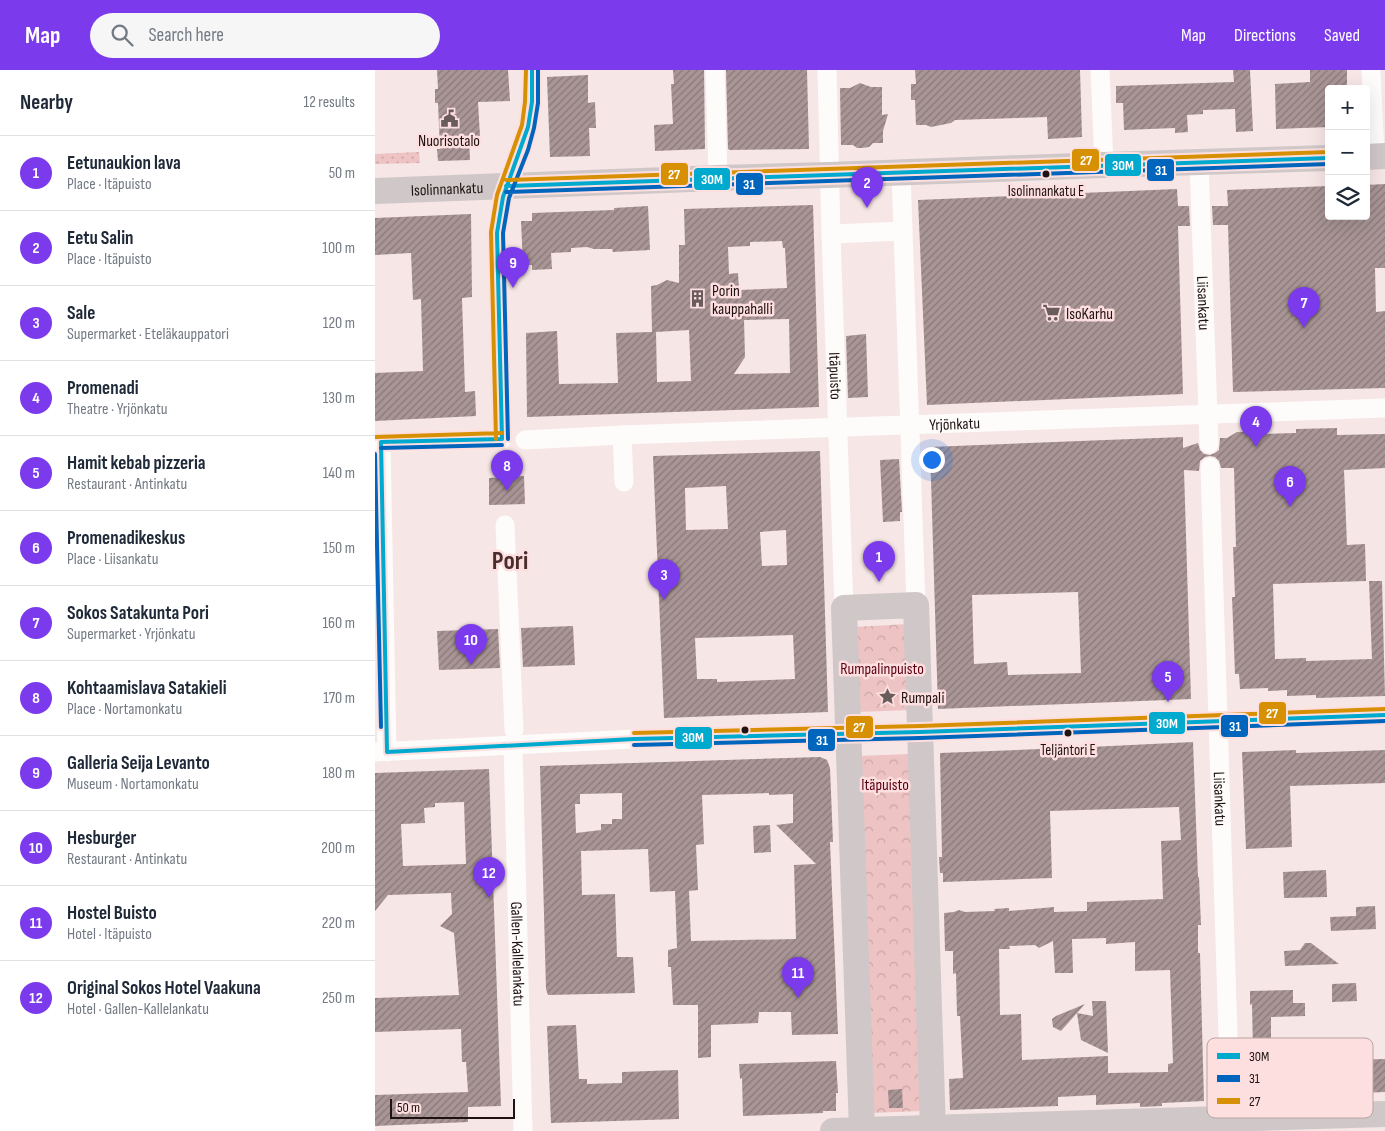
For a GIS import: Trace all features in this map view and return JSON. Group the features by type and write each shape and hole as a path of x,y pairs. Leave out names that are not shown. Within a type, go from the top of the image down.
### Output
{"street":[{"path":"532,70 532,108 516,164 506,186 499,212 497,234 502,439 378,443 381,752 513,738 634,740 920,732 1385,715"},
{"path":"715,70 718,178"},
{"name":"Itäpuisto","path":"827,70 837,427 862,1130"},
{"path":"1100,70 1104,165"},
{"path":"1371,70 1376,156"},
{"name":"Isolinnankatu","path":"375,191 1325,158"},
{"name":"Liisankatu","path":"1199,162 1209,444"},
{"path":"901,172 933,1130"},
{"path":"831,234 903,231"},
{"name":"Yrjönkatu","path":"525,440 1385,408"},
{"path":"622,435 624,482"},
{"name":"Liisankatu","path":"1210,467 1228,1038"},
{"name":"Gallen-Kallelankatu","path":"505,525 513,738 523,1131"},
{"path":"844,608 916,605"},
{"path":"833,1131 1231,1125 1329,1118"}],"green space":[{"path":"419,152 420,163 375,164 375,154"},
{"name":"Rumpalinpuisto","path":"908,624 910,710 856,712 854,627"},
{"name":"Itäpuisto","path":"910,754 921,1111 870,1113 858,756"}],"building":[{"name":"Nuorisotalo","path":"437,70 508,70 510,101 478,102 480,136 469,137 470,160 438,161 437,149 440,149 438,103 435,103 435,89 438,89"},
{"path":"673,70 704,70 705,149 655,151 654,125 673,124 671,84 674,84"},
{"path":"726,70 807,70 809,149 728,149"},
{"path":"915,70 1080,70 1082,137 1048,139 1047,117 955,120 951,123 931,127 916,125 915,100 911,100 911,84 916,84"},
{"path":"1233,70 1250,70 1253,131 1236,132 1235,109 1203,110 1203,114 1187,115 1188,132 1175,133 1175,128 1124,130 1123,103 1116,103 1116,86 1234,82"},
{"path":"1310,70 1347,70 1347,85 1325,85 1325,127 1276,129 1275,84 1310,82"},
{"path":"588,75 588,103 595,102 596,128 589,128 590,156 550,157 547,77"},
{"path":"860,83 871,87 882,87 882,115 888,114 883,131 883,143 873,143 869,147 857,148 853,145 841,145 840,88 850,88"},
{"path":"1385,184 1385,268 1375,268 1376,312 1385,311 1385,388 1233,392 1228,225 1213,225 1212,206 1228,206 1227,190 1325,186 1325,220 1370,220 1370,185"},
{"name":"IsoKarhu","path":"1177,189 1178,206 1189,206 1190,226 1178,226 1183,394 927,405 918,200"},
{"path":"813,205 819,407 527,417 526,333 557,331 559,384 618,383 616,333 652,332 651,286 667,280 679,283 679,245 685,245 684,209","holes":["782,241 783,248 785,248 787,288 739,290 738,273 729,274 728,247 750,246 750,242","789,319 790,373 734,374 745,357 744,320","689,330 691,381 657,382 656,332"]},
{"path":"648,206 650,250 613,252 612,249 571,248 571,252 551,253 552,269 532,270 532,265 523,265 521,221 532,221 532,213 614,210 614,208"},
{"path":"471,214 472,297 462,298 465,392 475,391 476,416 375,421 375,373 423,371 421,299 413,300 411,253 375,255 375,218"},
{"path":"866,334 868,397 848,398 846,336"},
{"path":"1337,428 1337,435 1385,434 1385,468 1344,470 1347,545 1365,544 1366,581 1273,584 1275,659 1306,658 1306,661 1372,659 1369,581 1382,581 1385,696 1316,698 1316,695 1287,696 1287,690 1268,691 1268,688 1240,689 1239,674 1235,674 1232,597 1235,597 1233,547 1236,547 1234,468 1221,468 1219,461 1215,457 1210,456 1200,461 1199,471 1184,470 1191,699 938,709 930,447 1183,437 1183,448 1198,443 1200,450 1204,454 1210,455 1219,450 1220,438 1227,438 1237,432 1266,431 1266,434 1296,433 1296,429","holes":["1078,592 1081,673 1008,675 1007,662 974,664 972,595"]},
{"path":"820,451 828,712 664,718 653,456","holes":["726,486 728,529 686,530 685,488","786,530 787,565 762,566 760,532","793,635 795,679 717,682 717,679 697,679 695,638"]},
{"path":"899,459 902,512 900,512 900,521 883,522 880,460"},
{"path":"524,476 525,504 489,505 489,478"},
{"path":"573,626 575,665 523,667 521,628"},
{"path":"498,629 500,668 439,670 437,631"},
{"path":"1193,742 1201,925 1198,925 1198,953 1200,953 1204,1101 1162,1103 1162,1106 1140,1107 1140,1103 1096,1105 1096,1095 1058,1097 1058,1106 950,1110 949,1079 963,1078 960,1016 957,1016 956,973 953,974 953,951 945,951 944,913 959,910 965,912 995,911 994,909 1009,908 1009,911 1054,907 1054,912 1087,911 1087,902 1163,899 1161,841 1181,840 1179,807 1050,811 1052,878 943,882 943,873 940,873 939,857 942,857 940,753 1040,749 1040,756 1069,755 1069,748","holes":["1106,938 1106,944 1135,942 1135,971 1170,970 1173,1063 1168,1064 1168,1072 1108,1073 1108,1056 1022,1060 1021,1014 1000,1015 999,949 1010,949 1009,946 1035,945 1039,948 1053,941 1055,973 1073,973 1072,939"]},
{"path":"1296,750 1296,753 1385,750 1385,783 1290,786 1292,847 1246,849 1242,752"},
{"path":"820,757 827,760 830,768 833,842 830,842 838,1034 792,1035 791,1012 759,1012 758,1023 711,1025 711,1057 698,1058 698,1005 673,1005 671,967 668,967 668,950 677,948 675,891 650,892 648,849 581,851 582,895 615,894 617,957 633,957 635,993 548,995 546,989 540,766","holes":["622,793 622,819 612,819 612,824 601,824 601,830 576,833 575,804 580,804 580,794","769,793 769,795 793,794 793,823 776,825 816,864 794,865 796,939 691,941 689,891 698,890 696,845 704,844 702,795"]},
{"path":"489,769 501,1106 468,1107 468,1122 375,1126 375,1095 468,1092 466,1062 462,1062 461,1029 375,1032 375,998 459,995 454,933 440,926 452,914 451,893 388,895 375,911 375,773","holes":["464,802 466,864 403,866 401,824 425,823 424,808 435,807 435,803"]},
{"path":"770,825 771,852 754,853 753,826"},
{"path":"1326,870 1327,897 1284,898 1283,872"},
{"path":"1375,906 1376,929 1331,931 1330,917 1356,916 1356,907"},
{"path":"1305,943 1311,943 1339,964 1285,966 1284,951 1300,950"},
{"path":"1356,983 1357,1001 1332,1002 1332,984"},
{"path":"1293,990 1293,1003 1305,1003 1305,1016 1271,1017 1271,1038 1253,1038 1250,991"},
{"path":"1092,1001 1106,1001 1108,1053 1081,1040 1077,1013 1093,1016"},
{"path":"1085,1004 1061,1031 1053,1027 1052,1019"},
{"path":"576,1025 579,1079 587,1079 587,1084 622,1083 622,1072 678,1070 679,1119 551,1123 547,1026"},
{"path":"1373,1059 1385,1059 1385,1092 1373,1092"},
{"path":"836,1061 838,1093 836,1093 836,1111 743,1116 742,1078 740,1079 739,1064"},
{"path":"902,1089 903,1108 889,1108 888,1090"}],"transit line":[{"name":"27","path":"496,439 491,232 497,195 522,125 526,70"},
{"name":"30M","path":"502,439 497,233 503,197 528,127 532,102 532,70"},
{"name":"31","path":"508,439 503,233 509,198 528,150 534,128 538,103 538,70"},
{"name":"27","path":"506,180 1325,152"},
{"name":"30M","path":"506,186 1325,158"},
{"name":"31","path":"506,192 1325,164"},
{"name":"27","path":"375,437 502,433"},
{"name":"30M","path":"381,442 502,439"},
{"name":"30M","path":"381,442 387,752 634,739 920,732 1385,715"},
{"name":"31","path":"381,448 502,445"},
{"name":"31","path":"375,454 381,727"},
{"name":"27","path":"634,733 920,726 1385,709"},
{"name":"31","path":"634,745 920,738 1385,721"}],"place":[{"name":"Nuorisotalo","path":"449,119"},
{"name":"Isolinnankatu E","path":"1046,174"},
{"name":"Eetu Salin","path":"867,208"},
{"name":"Galleria Seija Levanto","path":"513,288"},
{"name":"Porin kauppahalli","path":"698,299"},
{"name":"IsoKarhu","path":"1052,313"},
{"name":"Sokos Satakunta Pori","path":"1304,328"},
{"name":"Promenadi","path":"1256,447"},
{"name":"Kohtaamislava Satakieli","path":"507,491"},
{"name":"Promenadikeskus","path":"1290,507"},
{"name":"Eetunaukion lava","path":"879,582"},
{"name":"Sale","path":"664,600"},
{"name":"Hesburger","path":"471,665"},
{"name":"Rumpali","path":"887,697"},
{"name":"Hamit kebab pizzeria","path":"1168,702"},
{"name":"Teljäntori E","path":"1068,733"},
{"name":"Original Sokos Hotel Vaakuna","path":"489,898"},
{"name":"Hostel Buisto","path":"798,998"}],"district":[{"name":"Pori","path":"510,560"}]}
